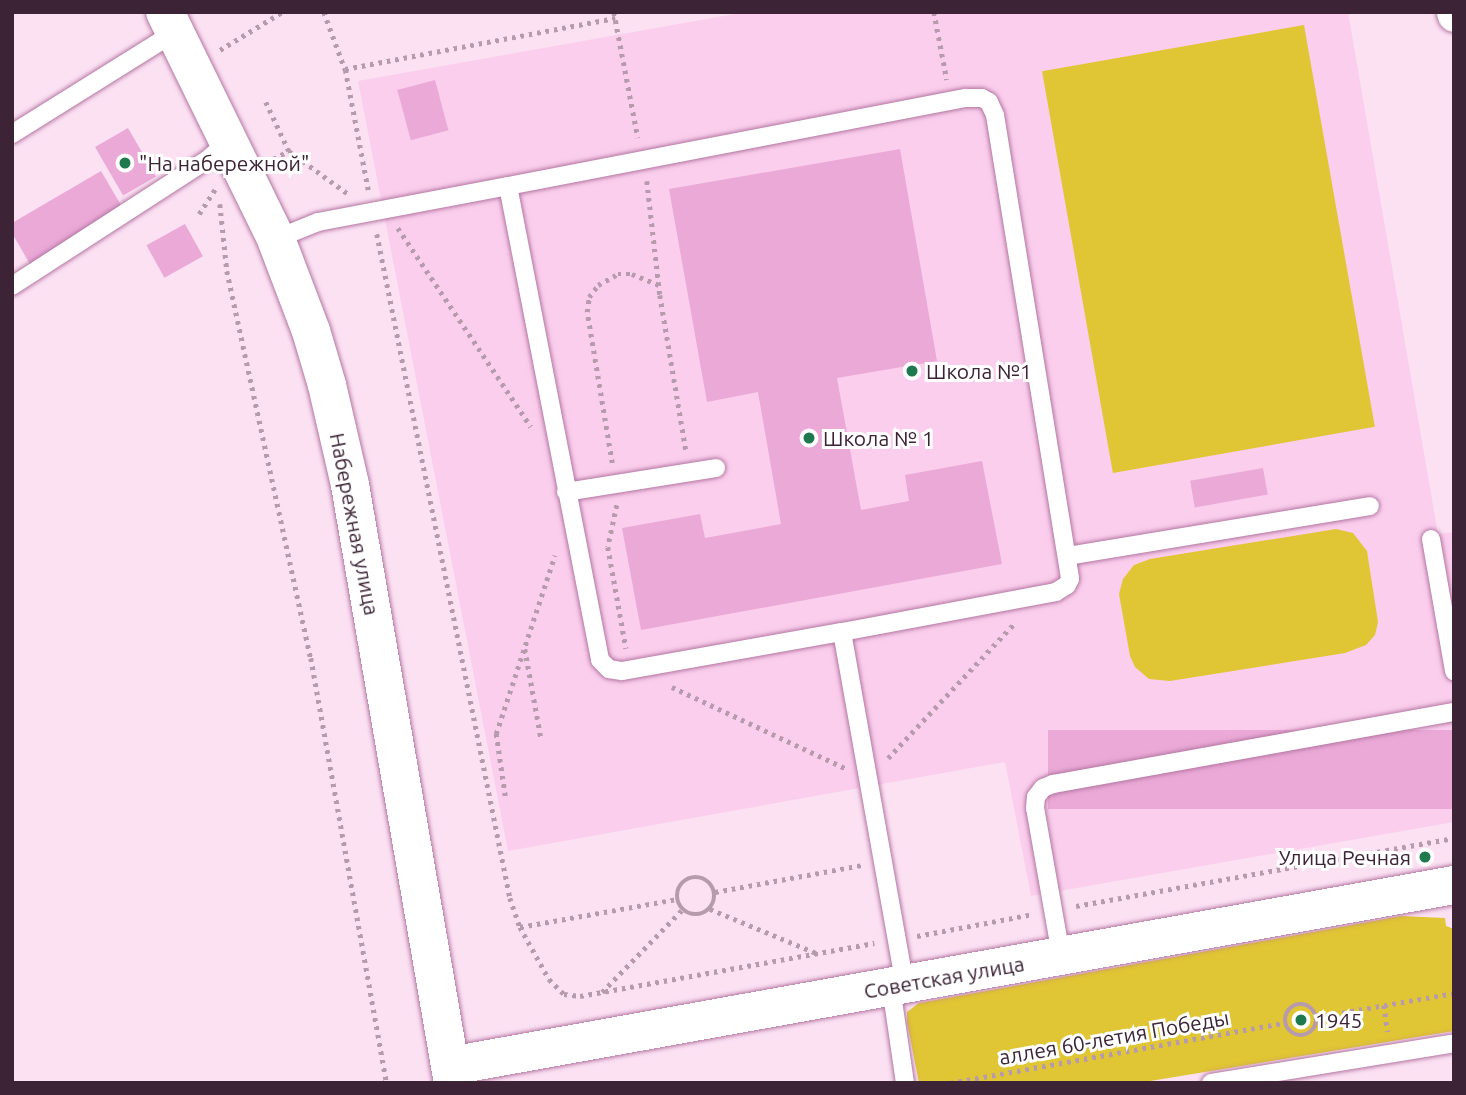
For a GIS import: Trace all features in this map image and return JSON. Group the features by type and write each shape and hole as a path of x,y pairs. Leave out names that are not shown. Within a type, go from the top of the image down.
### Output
{"street":[{"name":"Набережная улица","path":"176,35 276,239 311,331 344,455 452,1074"},
{"name":"Советская улица","path":"452,1074 1061,955 1454,885"}],"lane":[{"path":"12,134 176,35"},
{"path":"276,239 308,225 642,158 950,101 982,98 989,102 995,115 1068,556 1070,579 1067,585 1056,592 842,632 635,669 609,669 597,654 508,186"},
{"path":"12,286 207,160 236,157"},
{"path":"566,492 716,468"},
{"path":"1068,556 1370,506"},
{"path":"1431,539 1450,625 1454,671"},
{"path":"842,632 897,940 905,1083"},
{"path":"1061,955 1035,807 1036,797 1048,786 1454,712"},
{"path":"1211,1083 1454,1043"}],"path":[{"path":"176,35 226,48 282,12"},
{"path":"324,12 345,69 379,211 504,871 520,927 541,966 559,990 571,996 601,993 1454,838"},
{"path":"934,12 950,101"},
{"path":"345,69 614,15 652,215 659,285 690,472"},
{"path":"266,102 289,151 379,211 532,430"},
{"path":"236,157 289,151"},
{"path":"199,214 218,184 227,271 312,658 387,1083"},
{"path":"659,285 632,274 618,274 598,285 587,304 619,484 608,547 628,657 635,669 868,779 1041,595"},
{"path":"505,796 496,734 570,511"},
{"path":"524,646 541,738"},
{"path":"715,892 883,861"},
{"path":"710,909 715,892 708,881 695,876 683,881 677,899 682,910 693,915 710,909 816,953"},
{"path":"520,927 677,899"},
{"path":"601,993 682,910"},
{"path":"1317,1017 1454,993"},
{"path":"1298,1004 1309,1006 1317,1017 1315,1030 1306,1036 1296,1036 1285,1023 1289,1009 1298,1004"},
{"name":"аллея 60-летия Победы","path":"950,1083 1285,1023"}],"shaded area":[{"name":"Школа №1","path":"746,12 1348,12 1438,534 1454,532 1454,822 1031,896 1005,762 508,851 358,81"},
{"path":"1304,25 1375,427 1113,473 1042,71"},
{"path":"1336,529 1353,533 1367,551 1378,622 1375,635 1366,645 1345,653 1170,681 1149,679 1135,667 1130,656 1119,594 1123,579 1134,565 1150,559"},
{"path":"1401,916 1445,918 1446,926 1454,929 1454,1031 1138,1083 919,1083 907,1012 919,1003"}],"building":[{"path":"435,80 448,130 411,140 397,90"},
{"path":"128,128 156,176 123,195 95,147"},
{"path":"900,149 937,361 837,378 861,510 909,501 905,475 982,461 1002,564 641,630 622,528 700,514 705,538 781,524 758,392 707,402 669,189"},
{"path":"101,171 125,212 31,266 12,233 12,223"},
{"path":"185,224 203,256 164,278 147,245"},
{"path":"1263,468 1268,495 1195,507 1190,481"},
{"path":"1048,730 1454,730 1454,809 1048,809"}],"place":[{"name":"\"На набережной\"","path":"125,163"},
{"name":"Школа №1","path":"912,371"},
{"name":"Школа № 1","path":"809,438"},
{"name":"Улица Речная","path":"1425,857"},
{"name":"1945","path":"1301,1020"}]}
